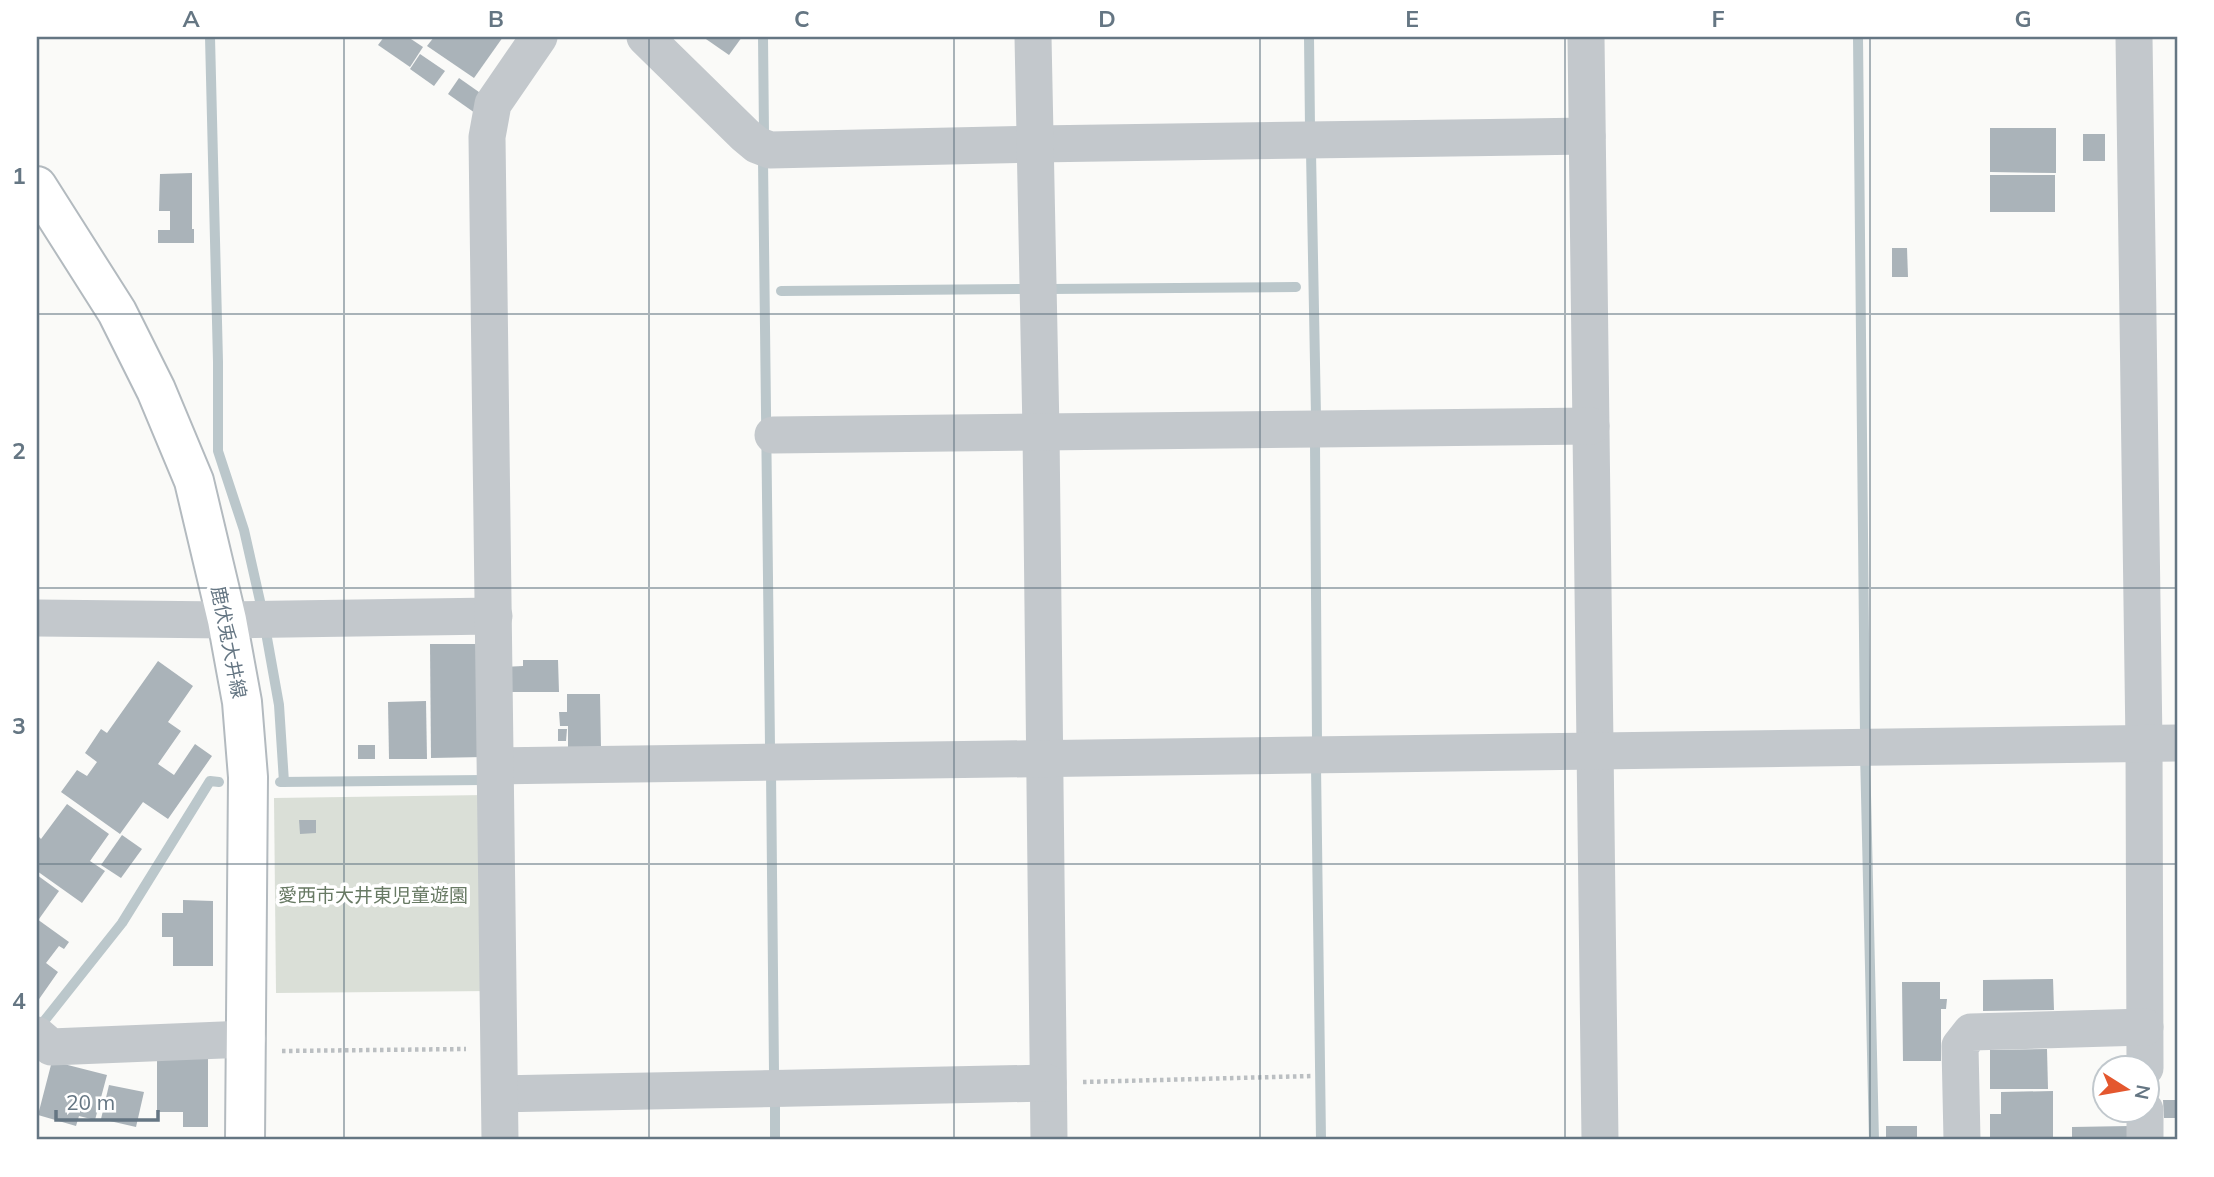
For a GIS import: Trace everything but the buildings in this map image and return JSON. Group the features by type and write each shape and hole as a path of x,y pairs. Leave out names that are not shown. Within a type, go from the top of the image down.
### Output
{"main road":[{"name":"鹿伏兎大井線","path":"37,186 117,312 156,390 194,481 227,620 242,702 248,777 245,1140"}],"street":[{"path":"500,1140 487,137 493,104 539,37"},
{"path":"646,37 745,135 757,145 770,150 1587,136"},
{"path":"1033,37 1041,432 1049,1140"},
{"path":"1586,37 1600,1140"},
{"path":"2134,37 2160,744 2145,1054"},
{"path":"773,435 1591,426"},
{"path":"37,618 227,620 494,616"},
{"path":"496,766 2160,744"},
{"path":"1962,1140 1960,1046 1971,1032 2145,1027"},
{"path":"42,1047 247,1039"},
{"path":"500,1094 1048,1083"}],"path":[{"path":"247,1039 272,1051 484,1049 498,1052"},
{"path":"1048,1083 1312,1076"}],"green space":[{"name":"愛西市大井東児童遊園","path":"485,795 490,991 276,993 274,798"}],"waterway":[{"path":"210,37 218,451 244,530 260,601"},
{"path":"763,37 764,134"},
{"path":"1309,37 1310,128"},
{"path":"1858,37 1865,734"},
{"path":"1311,152 1316,416"},
{"path":"763,160 770,746"},
{"path":"1051,289 1296,287"},
{"path":"781,291 1023,289"},
{"path":"1315,442 1317,742"},
{"path":"267,638 279,705 284,782"},
{"path":"1865,752 1874,1140"},
{"path":"1316,766 1321,1140"},
{"path":"771,772 774,1072"},
{"path":"280,782 483,780"},
{"path":"37,1030 122,923 210,781 219,782"},
{"path":"775,1097 775,1140"}]}
